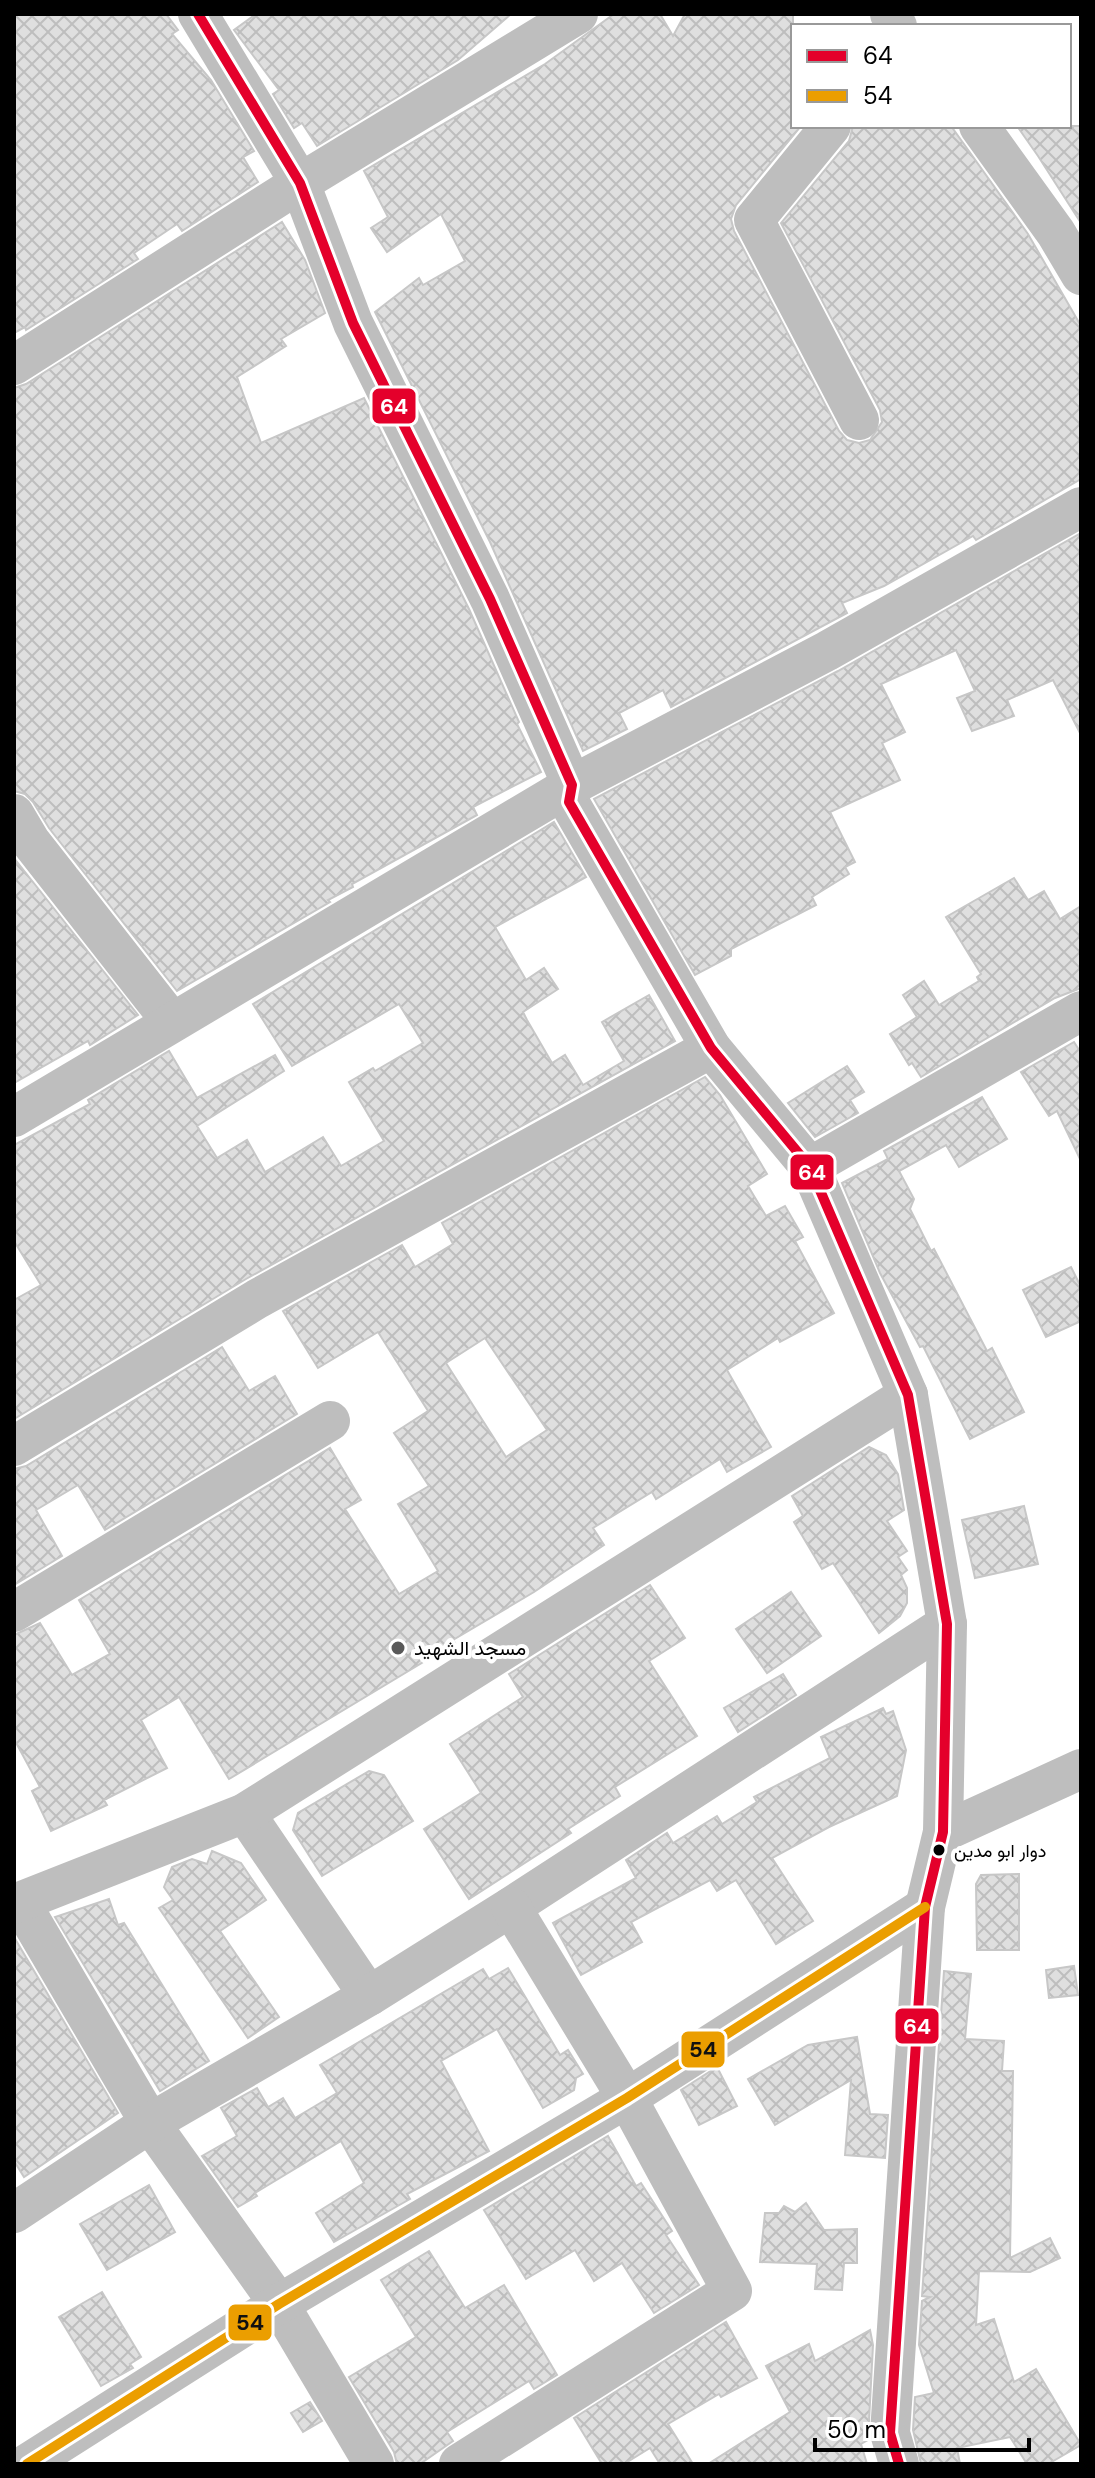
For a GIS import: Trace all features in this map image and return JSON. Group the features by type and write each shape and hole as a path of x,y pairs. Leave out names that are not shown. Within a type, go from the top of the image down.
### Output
{"street":[{"path":"198,14 300,183 353,323 490,599 572,785 569,802 711,1048 810,1167 908,1395 947,1624 943,1832 925,1907 890,2433 899,2464"},
{"path":"14,365 300,183 578,14"},
{"path":"829,128 754,220 859,420"},
{"path":"980,128 1056,233 1081,275"},
{"path":"14,1117 572,785 827,651 1081,507"},
{"path":"14,814 30,841 172,1022"},
{"path":"810,1167 999,1062 1081,1011"},
{"path":"14,1446 257,1299 711,1048"},
{"path":"374,2464 279,2304 150,2123 17,1903 245,1813 908,1395"},
{"path":"14,1612 330,1421"},
{"path":"14,2213 150,2123 369,1996 511,1907 947,1624"},
{"path":"943,1832 1081,1769"},
{"path":"245,1813 369,1996"},
{"path":"459,2464 732,2291 627,2098 511,1907"},
{"path":"27,2464 279,2304 627,2098 925,1907"}],"building":[{"path":"14,14 166,14 178,30 172,34 211,80 254,151 243,157 258,182 182,231 177,224 134,253 138,259 26,330 25,327 14,333"},
{"path":"256,14 511,14 458,60 317,146 302,123 294,128 273,94 279,90 234,30"},
{"path":"614,14 660,14 673,36 685,14 793,14 791,128 799,128 736,205 731,219 734,231 839,431 847,440 859,443 870,440 882,422 880,410 781,223 849,141 852,128 952,128 1028,234 1081,326 1081,479 976,540 973,536 884,586 842,603 847,613 671,707 663,690 619,713 627,729 583,751 490,542 375,312 419,278 423,285 465,261 441,214 387,252 371,228 388,217 364,171 545,64"},
{"path":"1081,126 1081,223 1018,128"},
{"path":"282,222 305,260 325,313 281,339 286,346 237,377 261,443 364,398 469,609 519,722 517,724 541,772 473,807 477,815 352,884 353,887 328,900 330,902 177,991 49,828 33,802 25,794 14,791 14,388 26,384"},
{"path":"1081,533 1081,735 1053,680 1007,700 1014,716 972,731 957,698 975,691 956,650 881,684 905,732 882,743 900,780 830,812 855,862 845,867 849,874 812,897 816,905 731,949 731,956 695,975 594,799 838,671"},
{"path":"554,822 586,877 495,927 526,980 544,968 558,989 523,1012 527,1020 552,1063 565,1055 583,1085 624,1061 602,1022 649,995 675,1041 246,1279 14,1419 14,1300 41,1285 14,1241 14,1145 90,1104 88,1100 169,1051 197,1098 275,1055 284,1071 197,1126 217,1158 247,1140 265,1172 323,1137 341,1166 384,1141 349,1082 423,1043 399,1004 292,1066 253,1004"},
{"path":"14,858 138,1015 90,1045 88,1041 14,1083"},
{"path":"1014,878 1028,900 1044,891 1060,919 1081,906 1081,988 1055,998 921,1077 912,1063 909,1065 890,1034 917,1017 903,995 924,981 939,1005 979,981 977,977 981,974 946,917"},
{"path":"1074,1042 1081,1053 1081,1161 1057,1111 1049,1116 1021,1072"},
{"path":"847,1066 864,1092 850,1100 858,1113 815,1137 788,1103"},
{"path":"705,1077 720,1095 767,1174 748,1186 766,1216 785,1206 803,1237 795,1241 834,1313 780,1342 778,1338 727,1370 771,1447 727,1472 720,1459 656,1499 652,1492 593,1528 604,1545 534,1592 453,1640 455,1643 229,1779 179,1697 141,1720 167,1768 104,1800 107,1805 51,1831 32,1791 40,1787 14,1739 14,1635 40,1623 72,1675 110,1654 79,1600 330,1448 361,1500 345,1509 399,1594 438,1571 398,1504 429,1486 394,1433 428,1411 378,1332 318,1368 283,1311 402,1245 415,1267 453,1244 442,1223","holes":["485,1338 547,1430 506,1457 446,1363"]},
{"path":"982,1097 1007,1139 959,1167 946,1145 899,1171 914,1199 910,1209 931,1251 934,1249 987,1351 992,1348 1024,1412 970,1439 923,1346 920,1347 880,1273 842,1183 888,1159 884,1151"},
{"path":"1071,1267 1081,1287 1081,1321 1046,1337 1023,1290"},
{"path":"222,1347 249,1391 275,1376 297,1414 105,1530 78,1485 36,1510 62,1556 14,1585 14,1469 26,1466"},
{"path":"869,1447 886,1455 898,1474 904,1510 887,1521 907,1551 898,1557 907,1570 901,1575 907,1588 907,1603 900,1616 879,1633 833,1563 822,1569 794,1522 803,1516 792,1496"},
{"path":"1024,1506 1038,1564 975,1578 962,1520"},
{"path":"650,1585 685,1638 649,1661 697,1736 615,1787 620,1796 568,1829 571,1833 469,1899 424,1829 481,1793 450,1744 523,1697 509,1674"},
{"path":"791,1592 821,1636 767,1673 736,1629"},
{"path":"783,1674 796,1695 738,1732 724,1708"},
{"path":"883,1708 886,1714 893,1711 906,1750 897,1796 829,1827 772,1858 813,1921 776,1944 736,1880 717,1891 710,1880 631,1922 642,1942 581,1975 553,1923 636,1878 626,1860 667,1833 673,1843 717,1816 722,1824 757,1802 754,1797 830,1758 821,1737"},
{"path":"369,1771 384,1775 413,1821 322,1876 293,1830 298,1813"},
{"path":"212,1851 241,1863 266,1900 220,1931 279,2017 248,2038 159,1908 173,1900 164,1887 172,1867 192,1859 207,1864"},
{"path":"1019,1874 1019,1950 977,1950 976,1884 981,1875"},
{"path":"109,1899 118,1925 124,1923 209,2061 160,2091 55,1917"},
{"path":"14,1937 118,2113 24,2177 14,2161"},
{"path":"1074,1966 1078,1995 1049,1998 1046,1970"},
{"path":"508,1968 560,2055 568,2050 583,2074 576,2078 574,2090 543,2108 497,2029 441,2061 489,2151 407,2194 410,2199 334,2242 316,2213 364,2183 341,2141 255,2193 257,2196 238,2207 202,2156 237,2136 221,2108 257,2088 268,2107 283,2098 295,2118 337,2093 320,2065 483,1969 489,1979"},
{"path":"944,1971 971,1974 965,2039 1004,2041 1002,2071 1013,2071 1010,2258 1050,2238 1060,2258 1030,2272 979,2271 976,2325 994,2319 1014,2382 1036,2369 1081,2445 1048,2464 1027,2464 1010,2437 957,2448 960,2464 921,2464 913,2430 915,2397 934,2393 919,2345 922,2301 930,2297 922,2296"},
{"path":"857,2037 870,2114 888,2115 885,2158 845,2155 851,2080 775,2125 748,2079 808,2045"},
{"path":"717,2067 737,2106 699,2125 681,2090"},
{"path":"608,2136 636,2186 641,2183 672,2231 666,2235 699,2285 654,2313 622,2263 594,2281 575,2250 526,2279 484,2210"},
{"path":"149,2185 175,2232 107,2270 80,2224"},
{"path":"806,2203 824,2230 857,2229 857,2263 844,2263 842,2290 815,2289 817,2264 760,2262 765,2213 779,2213 784,2206 795,2212"},
{"path":"429,2251 465,2308 504,2285 557,2375 534,2389 529,2381 447,2432 453,2441 420,2464 397,2464 394,2452 349,2377 416,2337 381,2280"},
{"path":"102,2292 141,2357 130,2364 133,2368 101,2386 59,2317"},
{"path":"726,2322 757,2378 721,2397 719,2394 668,2424 693,2464 660,2464 650,2448 624,2464 602,2464 574,2418"},
{"path":"870,2330 873,2345 868,2440 861,2444 867,2464 708,2464 790,2412 766,2366 809,2344 815,2361"},
{"path":"310,2402 322,2421 303,2432 291,2413"}],"transit line":[{"name":"64","path":"198,14 300,183 353,323 490,599 572,785 569,802 711,1048 810,1167 908,1395 947,1624 943,1832 925,1907 890,2433 899,2464"},
{"name":"54","path":"27,2464 279,2304 627,2098 925,1907"}],"place":[{"name":"مسجد الشهيد","path":"398,1648"},
{"name":"دوار ابو مدين","path":"939,1850"}]}
